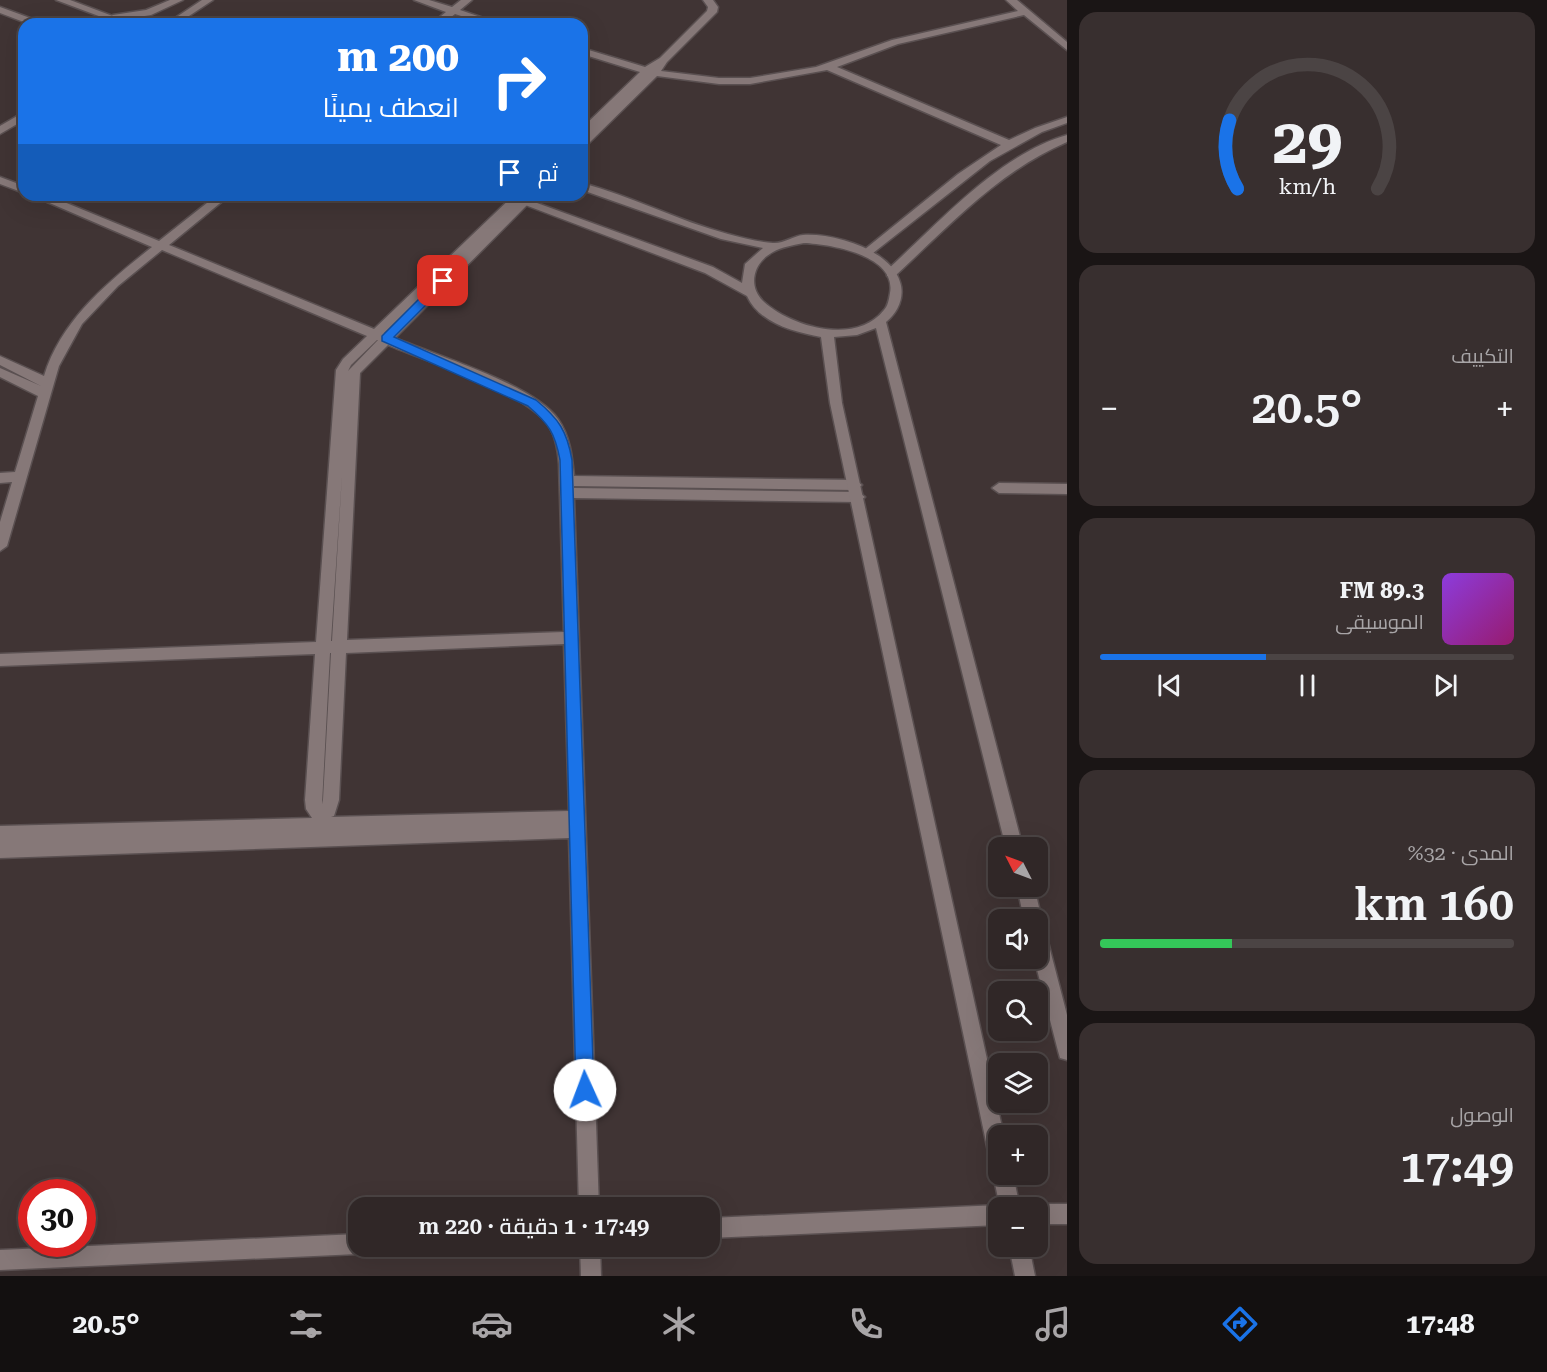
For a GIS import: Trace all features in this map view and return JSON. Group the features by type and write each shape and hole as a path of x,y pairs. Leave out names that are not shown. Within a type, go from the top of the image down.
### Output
{"street":[{"path":"61,0 113,18 148,13 178,0"},
{"path":"180,18 208,0"},
{"path":"419,0 476,18"},
{"path":"444,18 467,0"},
{"path":"588,129 712,12 713,7 708,0"},
{"path":"1011,0 1067,47"},
{"path":"0,10 22,18"},
{"path":"588,53 650,72 719,81 750,81 779,78 833,65 895,42 1026,12"},
{"path":"833,65 1012,142"},
{"path":"588,138 650,72"},
{"path":"0,131 18,119"},
{"path":"868,253 978,164 1012,142 1067,120"},
{"path":"891,273 1003,173 1037,150 1067,138"},
{"path":"0,180 18,187"},
{"path":"588,188 725,237 773,247"},
{"path":"51,201 381,336 532,403 551,419 562,438 567,487 589,1197"},
{"path":"0,546 46,389 63,343 77,322 114,283 216,201"},
{"path":"381,336 347,362 340,378 313,800 314,809 321,813 329,808 331,800 353,378 358,366 381,336 515,201"},
{"path":"529,201 701,267 750,293"},
{"path":"803,239 820,239 845,244 868,253 891,273 896,286 897,298 891,311 880,321 857,331 827,334 806,332 770,316 758,305 750,293 747,279 750,267 759,255 773,247 803,239"},
{"path":"880,321 1012,837"},
{"path":"827,334 836,403 857,491 992,1125"},
{"path":"0,360 46,389"},
{"path":"0,372 46,389"},
{"path":"0,478 19,482"},
{"path":"0,488 19,482"},
{"path":"567,487 857,491"},
{"path":"999,488 1067,489"},
{"path":"0,660 571,638"},
{"path":"0,834 577,824"},
{"path":"0,850 577,824"},
{"path":"1046,969 1067,1050"},
{"path":"1048,1214 1067,1214"},
{"path":"720,1228 988,1215"},
{"path":"0,1260 348,1244"},
{"path":"590,1257 591,1276"},
{"path":"1021,1257 1025,1276"}],"route":[{"path":"443,281 386,338 532,403 551,419 562,438 566,460 585,1090"}]}
